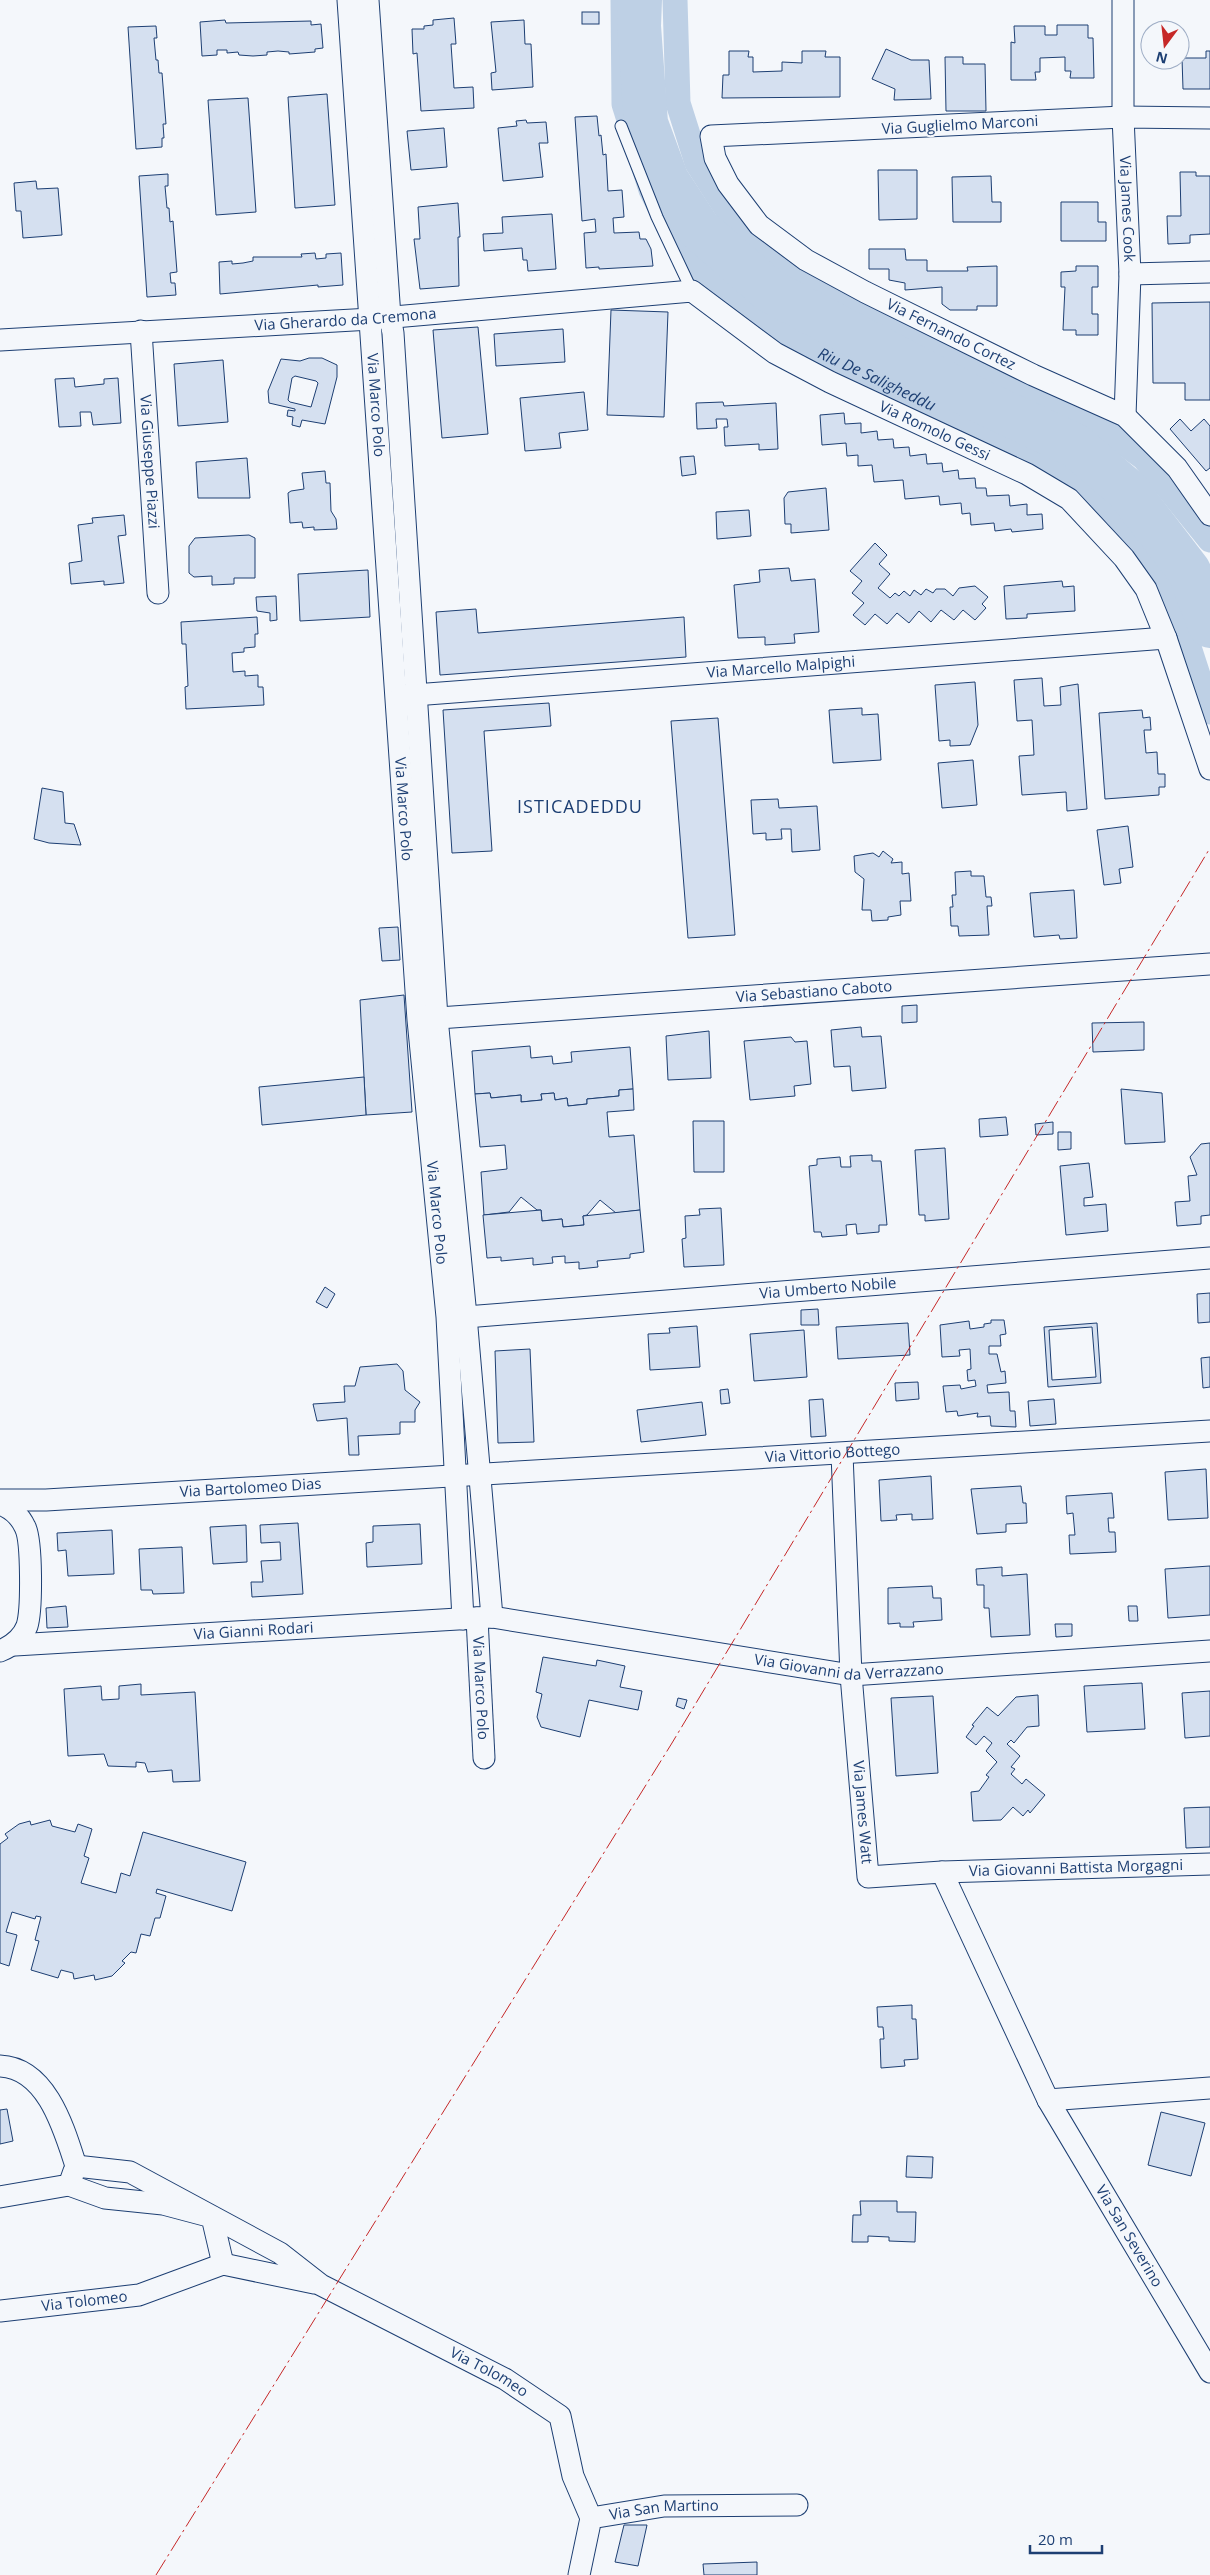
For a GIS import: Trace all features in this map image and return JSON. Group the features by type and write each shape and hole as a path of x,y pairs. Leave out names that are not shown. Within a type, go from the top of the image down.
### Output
{"street":[{"name":"Via Marco Polo","path":"348,0 380,318 393,333 405,696 428,1019 457,1317 480,1475 477,1618 484,1758"},
{"name":"Via Marco Polo","path":"368,0 380,318"},
{"name":"Via James Cook","path":"1123,0 1124,117 1130,274 1125,416"},
{"name":"Via Guglielmo Marconi","path":"710,136 1124,117 1210,118"},
{"name":"Via Fernando Cortez","path":"710,136 715,158 728,184 759,225 806,260 865,292 1033,375 1125,416 1177,468 1210,515"},
{"path":"1130,274 1210,272"},
{"name":"Via Gherardo da Cremona","path":"0,340 380,318 692,291"},
{"name":"Via Romolo Gessi","path":"692,291 775,353 830,382 1028,474 1069,499 1124,558 1146,589 1166,638 1210,769"},
{"name":"Via Giuseppe Piazzi","path":"141,331 158,593"},
{"name":"Via Marcello Malpighi","path":"405,696 1166,638"},
{"name":"Via Sebastiano Caboto","path":"428,1019 1210,964"},
{"name":"Via Umberto Nobile","path":"457,1317 1210,1258"},
{"name":"Via Marco Polo","path":"457,1317 456,1476 477,1618"},
{"name":"Via Vittorio Bottego","path":"456,1476 1210,1431"},
{"name":"Via James Watt","path":"842,1454 851,1675 868,1877 942,1872"},
{"name":"Via Bartolomeo Dias","path":"0,1500 46,1500 456,1476"},
{"path":"26,1528 46,1500"},
{"path":"0,1504 17,1514 26,1528 28,1543 30,1609 26,1627 7,1648"},
{"name":"Via Giovanni da Verrazzano","path":"477,1618 851,1675 1210,1651"},
{"name":"Via Gianni Rodari","path":"7,1648 477,1618"},
{"name":"Via Giovanni Battista Morgagni","path":"942,1872 1210,1864"},
{"path":"942,1872 1048,2100 1210,2088"},
{"path":"0,2066 28,2074 58,2113 73,2176 0,2197"},
{"name":"Via San Severino","path":"1048,2100 1210,2372"},
{"name":"Via Tolomeo","path":"73,2176 130,2172 280,2253 321,2285 506,2379 560,2416 573,2476 591,2518"},
{"name":"Via Tolomeo","path":"73,2176 105,2198 163,2204 212,2217"},
{"path":"212,2217 223,2264"},
{"name":"Via Tolomeo","path":"0,2311 138,2295 223,2264 321,2285"},
{"name":"Via San Martino","path":"579,2575 591,2518 664,2506 797,2505"}],"lane":[{"name":"Via Romolo Gessi","path":"622,126 657,217 692,291"}],"building":[{"path":"582,12 599,12 599,24 582,24"},
{"path":"454,18 456,44 451,44 454,88 473,87 474,108 421,111 417,53 413,54 412,29 424,29 424,26 433,25 433,20"},
{"path":"225,20 226,23 311,21 311,25 321,24 323,48 315,49 315,52 289,54 289,52 278,51 267,52 267,55 253,56 239,55 238,52 227,53 227,50 217,50 217,55 202,56 200,22"},
{"path":"524,20 525,44 531,44 533,87 492,90 491,73 496,72 491,22"},
{"path":"1057,25 1088,25 1088,38 1093,38 1094,78 1070,78 1071,71 1065,71 1065,57 1040,58 1040,72 1035,72 1036,80 1011,80 1011,42 1015,43 1014,26 1045,26 1045,35 1057,35"},
{"path":"156,26 157,38 154,38 156,60 158,60 159,73 162,73 166,124 163,124 164,138 162,138 162,147 136,149 128,27"},
{"path":"886,49 911,60 929,60 931,99 894,100 895,89 872,79"},
{"path":"729,51 749,51 748,57 753,57 753,72 782,71 782,62 802,63 802,51 826,51 825,57 840,57 840,97 722,98 723,75 729,75"},
{"path":"1206,51 1210,51 1210,89 1183,89 1182,70 1190,70 1190,58 1206,58"},
{"path":"945,57 963,57 963,64 985,64 986,111 946,111"},
{"path":"327,94 335,205 295,208 288,97"},
{"path":"248,98 256,212 216,215 208,100"},
{"path":"597,116 603,155 606,154 608,191 622,190 624,217 613,218 614,233 639,232 640,239 646,239 651,249 653,266 586,268 584,233 596,232 595,219 582,221 575,117"},
{"path":"526,120 527,123 546,122 548,143 539,143 543,177 503,181 498,128 517,126 516,121"},
{"path":"444,128 447,167 411,170 407,131"},
{"path":"878,170 917,170 917,219 879,220"},
{"path":"1180,172 1196,172 1196,176 1210,176 1210,234 1190,235 1190,243 1168,244 1167,216 1181,216"},
{"path":"168,174 168,186 165,186 167,208 169,208 170,222 173,221 177,272 170,273 171,283 175,283 176,295 147,297 139,176"},
{"path":"991,176 992,202 1001,202 1001,222 953,222 952,177"},
{"path":"36,181 37,189 58,188 62,235 23,238 21,211 16,211 14,183"},
{"path":"1061,202 1098,202 1098,222 1106,222 1106,241 1061,241"},
{"path":"458,203 460,237 458,237 459,286 420,289 414,239 420,239 418,207"},
{"path":"552,214 556,269 528,271 527,260 523,260 522,248 484,251 483,234 503,233 502,217"},
{"path":"869,249 905,249 906,260 927,260 927,271 968,271 967,267 997,266 997,306 977,306 977,310 950,310 942,304 942,287 905,290 905,283 889,280 889,269 869,269"},
{"path":"315,253 316,259 326,258 326,254 341,253 343,285 318,287 318,285 220,294 219,262 232,261 232,264 243,263 253,261 253,257 302,257 301,254"},
{"path":"1076,266 1098,266 1098,287 1092,287 1092,314 1098,314 1098,335 1076,335 1076,330 1063,330 1065,287 1061,287 1061,272 1076,271"},
{"path":"1210,302 1210,400 1185,400 1185,383 1153,383 1152,303"},
{"path":"611,310 668,312 664,417 607,415"},
{"path":"478,327 488,434 442,438 433,330"},
{"path":"563,329 565,362 496,366 494,334"},
{"path":"309,358 322,358 337,365 337,377 325,424 302,420 300,427 292,425 293,417 287,416 288,410 295,411 295,409 269,403 268,391 281,359 300,361","holes":["295,376 318,383 311,407 288,400 292,378"]},
{"path":"223,360 228,422 178,426 174,364"},
{"path":"74,378 75,387 104,384 104,379 118,378 121,423 93,425 91,412 80,412 81,426 59,427 55,379"},
{"path":"584,392 588,430 559,433 561,448 525,451 520,398"},
{"path":"723,402 724,406 776,403 778,449 759,450 759,444 725,446 724,427 728,427 727,419 716,419 717,428 697,429 696,403"},
{"path":"844,413 845,424 861,423 861,433 877,431 878,440 893,439 894,448 909,447 910,456 926,454 927,464 942,463 943,472 958,470 959,479 975,478 976,488 986,488 987,496 1009,495 1010,506 1027,504 1027,515 1042,514 1043,529 1012,532 1011,529 995,531 994,523 971,525 970,513 962,514 961,503 940,505 939,496 905,499 903,480 874,482 872,465 858,466 858,455 847,456 846,443 822,445 820,415"},
{"path":"1180,419 1191,431 1204,419 1210,426 1210,468 1206,471 1170,429"},
{"path":"694,456 696,474 682,476 680,457"},
{"path":"247,458 250,498 198,498 196,462"},
{"path":"325,471 326,483 330,483 331,511 336,519 337,529 314,530 314,527 303,528 302,522 290,523 288,493 304,489 302,473"},
{"path":"826,488 829,530 791,533 791,524 785,524 784,498 788,492"},
{"path":"749,510 751,536 717,539 716,512"},
{"path":"124,515 126,535 118,536 124,583 104,585 104,581 71,584 69,563 82,561 78,525 93,523 92,518"},
{"path":"249,535 255,538 255,578 234,578 234,584 212,585 212,576 194,577 189,573 189,546 195,538"},
{"path":"875,543 887,555 879,564 890,574 878,588 890,598 895,593 899,596 904,591 910,596 914,590 921,595 926,589 933,593 936,589 945,589 953,596 959,588 975,586 988,597 982,604 986,608 975,620 963,610 954,620 941,610 931,622 919,611 909,623 897,613 887,624 875,614 865,625 853,615 864,603 852,593 862,581 850,571"},
{"path":"789,568 791,581 815,579 819,632 794,634 795,643 765,645 765,637 738,638 734,585 760,582 759,570"},
{"path":"368,570 370,617 300,621 298,574"},
{"path":"1062,581 1063,587 1074,586 1075,611 1027,614 1027,618 1006,619 1004,586"},
{"path":"276,596 277,620 270,621 270,613 257,611 256,597"},
{"path":"476,609 478,633 684,617 686,657 440,675 436,612"},
{"path":"257,617 258,634 255,634 255,647 244,648 244,652 232,653 233,672 245,671 245,676 258,675 258,687 263,687 264,705 186,709 185,687 188,686 186,644 182,644 181,622"},
{"path":"1042,678 1044,706 1061,705 1060,687 1078,684 1087,809 1067,811 1066,792 1022,795 1019,756 1034,755 1032,720 1017,721 1014,680"},
{"path":"975,682 978,725 970,745 950,746 950,740 939,741 935,685"},
{"path":"549,703 551,726 484,731 492,851 452,853 443,710"},
{"path":"862,708 862,715 878,714 881,760 833,763 829,710"},
{"path":"1142,710 1143,718 1150,717 1151,730 1144,730 1146,753 1157,752 1158,774 1165,774 1165,787 1159,787 1159,795 1105,799 1099,713"},
{"path":"718,718 735,935 688,938 671,721"},
{"path":"973,760 977,805 942,808 938,763"},
{"path":"42,788 63,792 65,823 74,824 81,845 49,843 34,839"},
{"path":"778,799 779,808 817,806 820,850 792,852 791,829 781,829 782,839 766,840 766,833 753,834 751,800"},
{"path":"1128,826 1133,867 1119,869 1121,883 1104,885 1097,830"},
{"path":"883,851 893,859 891,863 902,862 902,874 909,873 911,901 900,901 901,915 888,917 888,920 872,921 871,910 862,910 864,879 855,872 854,856 873,853 879,857"},
{"path":"971,871 971,876 984,876 986,897 991,897 992,906 987,906 989,935 959,936 958,926 951,926 950,907 953,907 952,895 956,895 955,872"},
{"path":"1074,890 1077,938 1060,939 1059,935 1034,937 1030,893"},
{"path":"398,927 400,960 382,961 379,928"},
{"path":"404,995 412,1112 366,1115 360,1000"},
{"path":"917,1005 917,1022 902,1023 902,1006"},
{"path":"1144,1022 1144,1050 1093,1052 1092,1023"},
{"path":"861,1027 862,1037 881,1036 886,1088 852,1091 850,1066 834,1067 831,1030"},
{"path":"709,1031 711,1078 668,1080 666,1036"},
{"path":"791,1037 795,1042 807,1041 811,1084 794,1086 795,1096 750,1100 744,1041"},
{"path":"530,1046 531,1058 552,1056 553,1064 572,1062 571,1052 630,1047 633,1089 619,1090 619,1096 587,1099 587,1104 568,1106 567,1098 555,1100 554,1093 541,1094 542,1100 521,1102 521,1095 491,1098 490,1093 475,1094 472,1051"},
{"path":"364,1077 366,1115 262,1125 259,1087"},
{"path":"633,1089 634,1110 607,1112 609,1137 634,1135 640,1210 616,1213 600,1200 587,1215 583,1216 584,1225 563,1227 562,1219 542,1221 541,1210 537,1210 521,1197 509,1212 484,1215 481,1172 507,1169 505,1145 480,1147 475,1094 490,1093 491,1098 521,1095 521,1102 542,1100 541,1094 554,1093 555,1100 567,1098 568,1106 587,1104 587,1099 619,1096 619,1090"},
{"path":"1121,1089 1162,1093 1165,1142 1125,1144"},
{"path":"1006,1117 1008,1135 980,1137 979,1119"},
{"path":"693,1121 724,1121 724,1172 694,1172"},
{"path":"1053,1122 1053,1134 1036,1135 1035,1124"},
{"path":"1058,1132 1071,1132 1071,1149 1058,1150"},
{"path":"1210,1143 1210,1215 1201,1216 1201,1224 1177,1226 1175,1202 1190,1201 1188,1176 1197,1175 1190,1157 1201,1144"},
{"path":"945,1148 949,1219 925,1221 925,1215 919,1215 915,1150"},
{"path":"872,1155 872,1161 881,1161 887,1225 879,1225 879,1232 857,1234 856,1224 846,1225 847,1235 822,1237 821,1232 814,1232 809,1166 817,1165 817,1159 840,1157 841,1167 851,1167 850,1156"},
{"path":"1089,1163 1093,1197 1084,1198 1084,1206 1106,1204 1108,1231 1066,1235 1060,1166"},
{"path":"721,1208 724,1265 684,1267 682,1239 686,1238 685,1216 700,1215 699,1209"},
{"path":"541,1210 542,1221 562,1219 563,1227 584,1225 583,1216 640,1210 644,1252 630,1254 630,1258 597,1261 598,1267 579,1269 579,1262 565,1263 565,1256 552,1257 553,1263 533,1265 533,1258 501,1261 501,1257 487,1258 483,1215"},
{"path":"325,1287 335,1294 327,1308 316,1302"},
{"path":"1210,1293 1210,1322 1198,1323 1197,1294"},
{"path":"818,1309 819,1325 801,1325 801,1310"},
{"path":"991,1320 1004,1320 1006,1334 1000,1335 1001,1346 989,1346 989,1354 997,1354 1001,1372 1005,1371 1006,1383 987,1385 988,1393 1009,1392 1010,1411 1015,1411 1016,1427 991,1426 990,1416 977,1417 978,1413 958,1416 957,1411 946,1412 943,1386 960,1385 961,1389 976,1386 975,1380 968,1381 967,1370 971,1369 970,1349 959,1350 960,1356 942,1357 940,1325 969,1321 970,1329 984,1327 984,1324 991,1323"},
{"path":"908,1323 910,1355 838,1359 836,1327"},
{"path":"1097,1323 1101,1383 1048,1387 1044,1327","holes":["1092,1327 1096,1377 1052,1380 1049,1330"]},
{"path":"697,1326 700,1367 650,1370 648,1334 670,1333 669,1328"},
{"path":"804,1330 807,1377 754,1381 750,1334"},
{"path":"530,1349 534,1442 498,1443 495,1351"},
{"path":"1210,1357 1210,1387 1203,1388 1201,1358"},
{"path":"397,1364 403,1371 405,1390 420,1402 415,1410 415,1422 400,1422 400,1434 358,1436 359,1455 349,1455 347,1418 317,1421 313,1404 345,1402 344,1386 355,1386 360,1367"},
{"path":"918,1382 919,1399 896,1401 895,1383"},
{"path":"728,1389 730,1403 721,1404 720,1390"},
{"path":"823,1399 826,1436 811,1437 809,1400"},
{"path":"1054,1399 1056,1424 1030,1426 1028,1401"},
{"path":"702,1402 706,1435 641,1442 637,1410"},
{"path":"1206,1469 1208,1518 1168,1520 1165,1472"},
{"path":"931,1476 933,1519 912,1520 912,1514 896,1515 897,1520 881,1521 879,1480"},
{"path":"1021,1486 1023,1503 1026,1503 1027,1523 1006,1524 1006,1532 977,1534 971,1489"},
{"path":"1112,1493 1114,1518 1108,1518 1109,1532 1115,1532 1116,1552 1070,1554 1069,1535 1075,1535 1073,1513 1067,1514 1066,1496"},
{"path":"298,1523 303,1594 252,1597 251,1582 263,1582 261,1561 281,1560 280,1542 261,1543 260,1525"},
{"path":"420,1524 422,1564 367,1567 366,1543 373,1542 373,1526"},
{"path":"246,1525 247,1562 213,1564 210,1527"},
{"path":"112,1530 114,1574 68,1576 66,1550 58,1551 57,1533"},
{"path":"182,1547 184,1593 153,1594 152,1590 141,1590 139,1549"},
{"path":"1210,1566 1210,1615 1168,1618 1165,1569"},
{"path":"1002,1567 1002,1576 1027,1574 1030,1635 991,1637 989,1608 984,1608 984,1585 977,1585 976,1569"},
{"path":"932,1586 933,1598 941,1598 942,1620 913,1622 914,1627 900,1627 900,1623 888,1624 888,1588"},
{"path":"66,1606 68,1627 47,1628 46,1608"},
{"path":"1128,1606 1137,1606 1138,1621 1129,1621"},
{"path":"1055,1624 1072,1624 1072,1636 1056,1637"},
{"path":"543,1657 596,1666 597,1660 625,1666 620,1687 642,1691 638,1710 589,1700 580,1737 541,1727 537,1717 542,1694 536,1692"},
{"path":"1142,1683 1145,1729 1087,1732 1084,1686"},
{"path":"141,1684 141,1695 195,1692 200,1781 173,1782 172,1770 148,1772 145,1763 136,1762 136,1767 108,1766 104,1754 68,1756 64,1689 101,1686 102,1700 119,1699 119,1686"},
{"path":"1210,1691 1210,1736 1185,1738 1182,1693"},
{"path":"1038,1695 1039,1726 1027,1727 1014,1743 1011,1740 1007,1744 1020,1756 1011,1767 1015,1769 1011,1774 1022,1784 1026,1779 1045,1795 1030,1813 1028,1810 1023,1816 1013,1807 1001,1820 973,1821 971,1792 979,1791 989,1777 986,1775 997,1762 986,1751 992,1743 984,1736 976,1745 966,1737 974,1726 972,1725 987,1707 998,1716 1016,1697"},
{"path":"933,1696 938,1773 896,1776 891,1698"},
{"path":"678,1698 687,1700 684,1709 676,1706"},
{"path":"1210,1807 1210,1847 1186,1848 1184,1808"},
{"path":"50,1820 52,1826 75,1832 78,1824 92,1829 84,1856 89,1858 81,1883 116,1893 121,1873 130,1876 143,1832 246,1862 232,1911 157,1889 156,1893 166,1896 160,1918 155,1918 150,1936 141,1934 136,1953 131,1952 122,1961 125,1963 112,1976 95,1980 94,1975 74,1979 73,1973 61,1970 58,1978 31,1970 39,1941 35,1940 41,1917 36,1916 35,1919 12,1912 6,1932 17,1935 9,1966 0,1963 0,1844 8,1838 5,1834 19,1824 30,1821 31,1825"},
{"path":"912,2005 912,2019 916,2019 918,2059 904,2060 905,2066 881,2068 880,2039 884,2039 883,2027 878,2027 877,2007"},
{"path":"7,2109 13,2141 0,2144 0,2110"},
{"path":"1161,2112 1205,2123 1191,2176 1148,2165"},
{"path":"907,2156 933,2157 932,2178 906,2177"},
{"path":"860,2201 897,2201 897,2212 916,2212 915,2242 889,2241 889,2237 868,2236 868,2242 852,2242 853,2215 861,2215"},
{"path":"624,2525 647,2525 638,2566 615,2562"},
{"path":"757,2562 757,2575 704,2575 703,2564"}],"waterway":[{"name":"Riu De Saligheddu","path":"623,0 624,104 651,190 672,232 691,260 727,297 759,320 791,339 1061,467 1116,514 1151,559 1175,604 1210,712"},
{"name":"Riu De Saligheddu","path":"640,0 639,26 646,123 667,180 699,229 770,291 978,400 1076,446 1127,490 1189,571 1210,626"},
{"name":"Riu De Saligheddu","path":"675,0 678,103 697,163 733,219 770,258 835,298 1080,411 1144,458 1210,540"}],"power":[{"path":"156,2575 672,1743 1210,848"}],"district":[{"name":"ISTICADEDDU","path":"580,807"}]}
